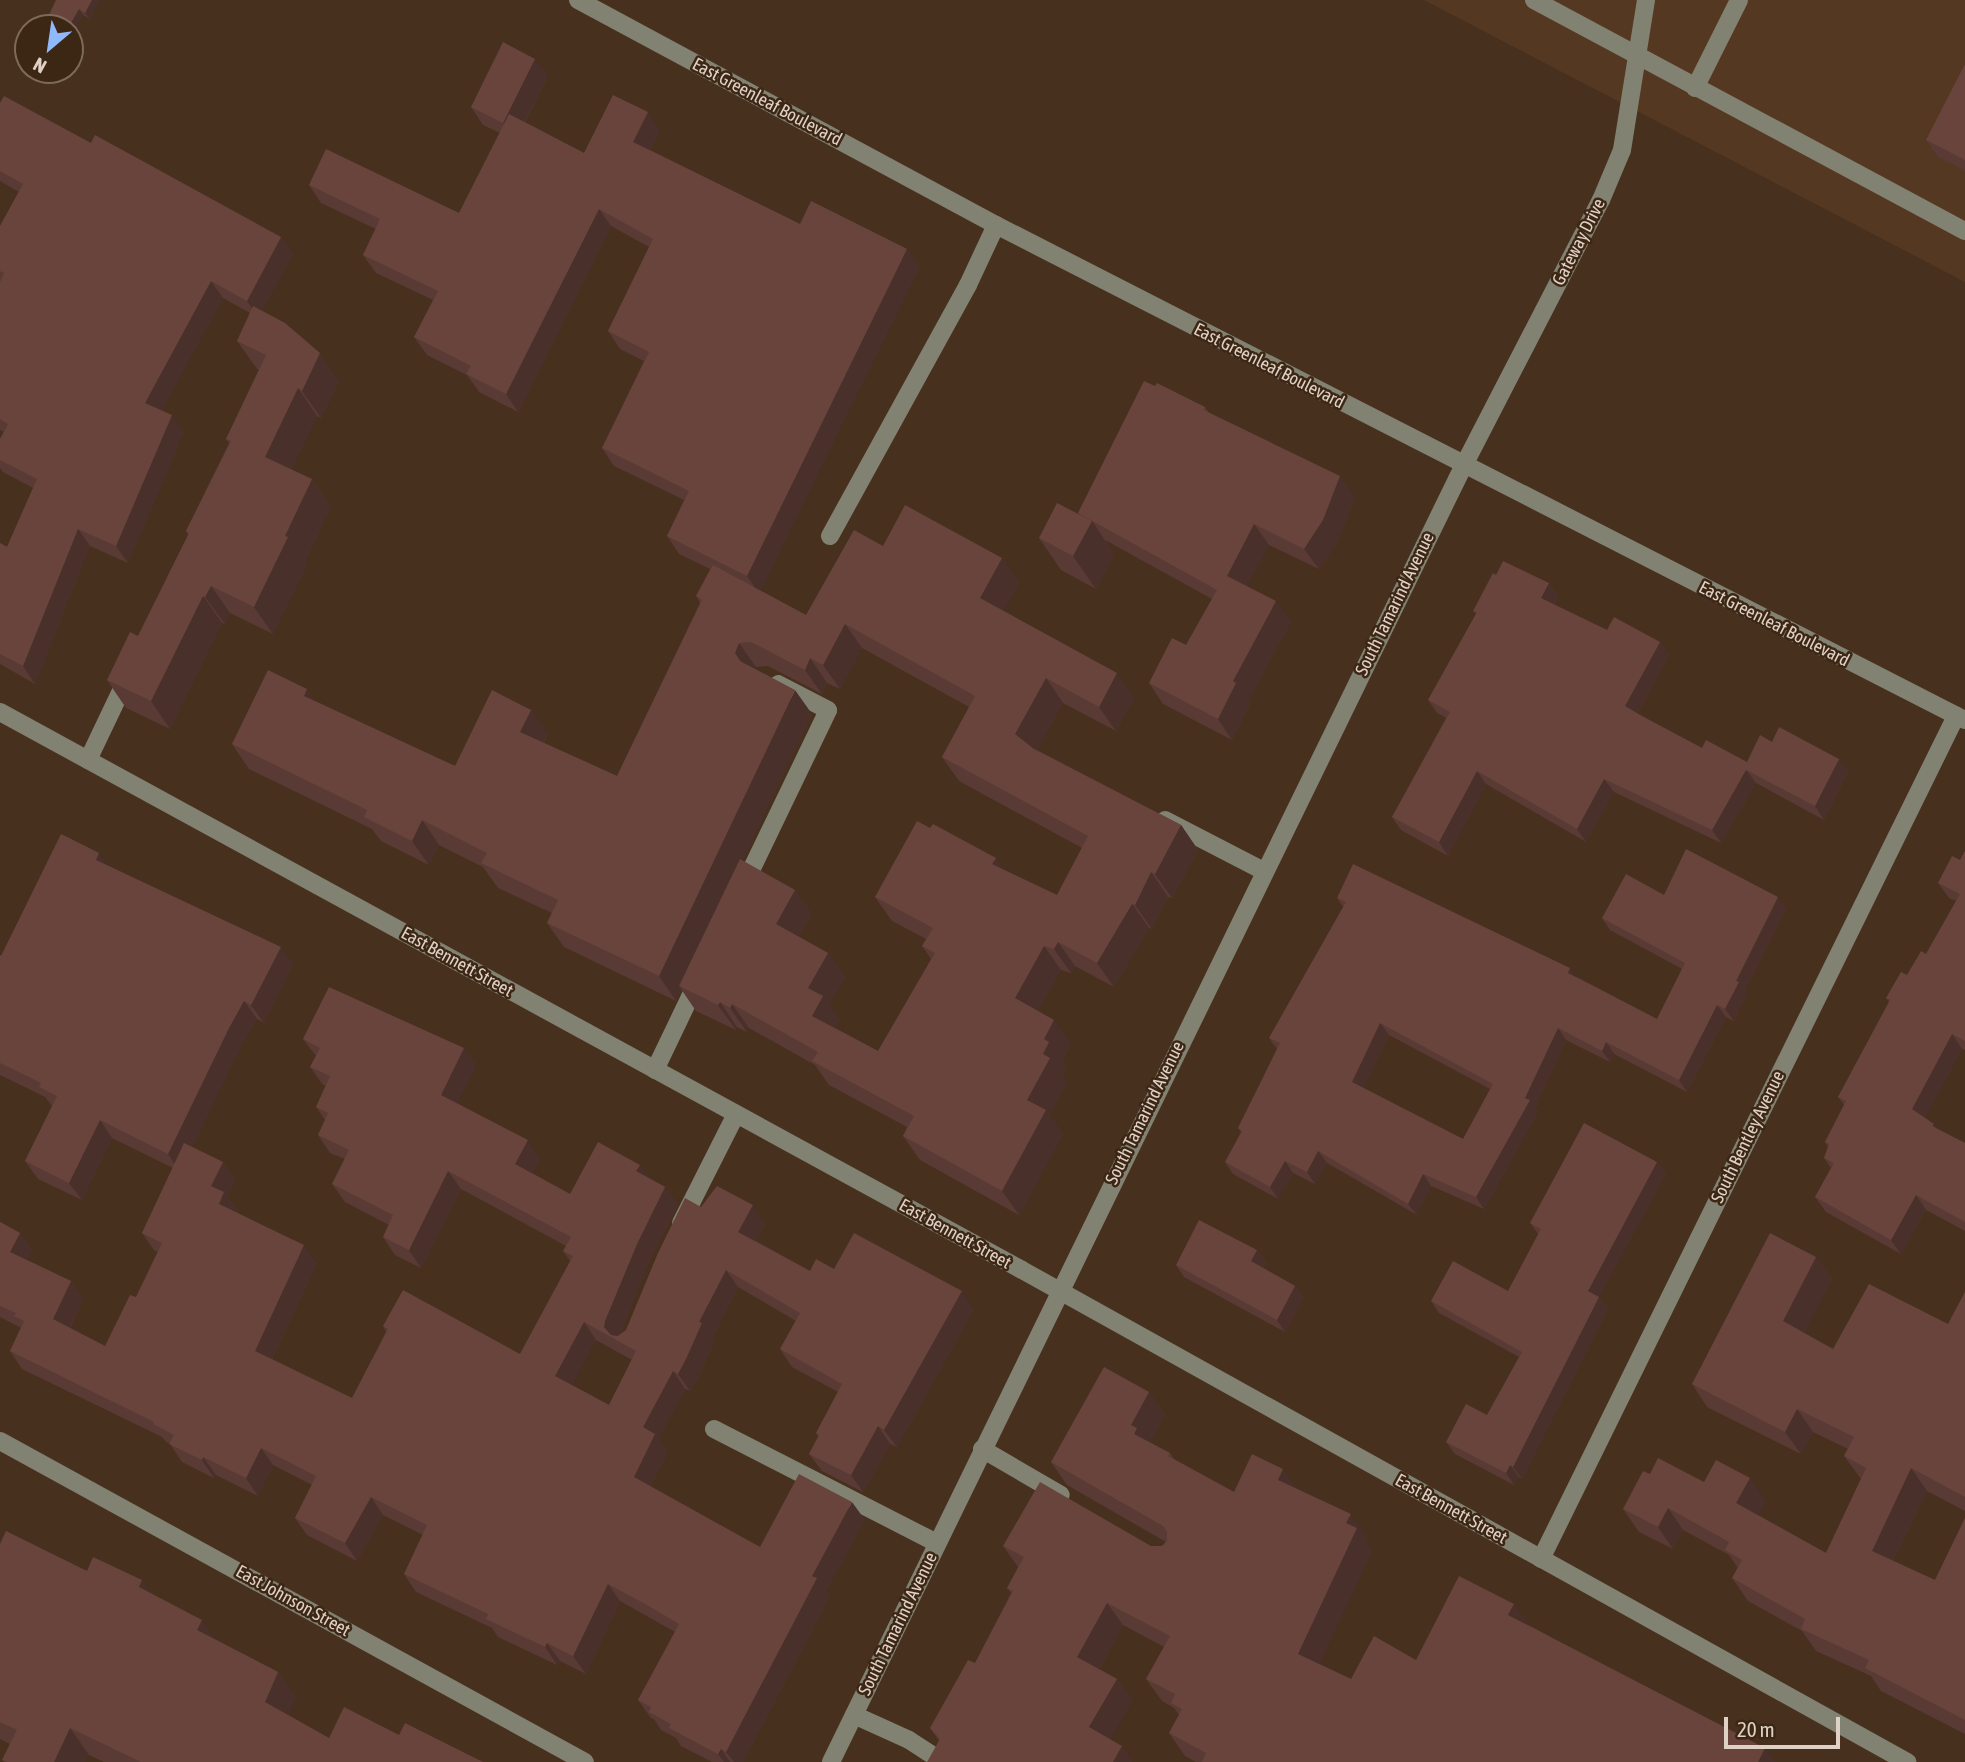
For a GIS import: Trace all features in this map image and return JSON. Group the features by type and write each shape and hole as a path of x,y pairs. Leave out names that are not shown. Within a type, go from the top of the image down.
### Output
{"street":[{"name":"East Greenleaf Boulevard","path":"578,0 996,225 1463,467 1960,718"},
{"path":"1534,0 1965,231"},
{"name":"Gateway Drive","path":"1463,467 1601,200 1622,150 1646,0"},
{"path":"1695,88 1739,0"},
{"path":"830,536 968,285 996,225"},
{"name":"South Tamarind Avenue","path":"831,1762 1463,467"},
{"path":"88,760 134,664"},
{"path":"738,898 828,710 763,676"},
{"name":"East Bennett Street","path":"0,712 1059,1291 1907,1762"},
{"name":"South Bentley Avenue","path":"1541,1559 1960,718"},
{"path":"1154,814 1264,871"},
{"path":"656,1070 708,959"},
{"path":"672,1242 736,1114"},
{"path":"714,1429 937,1544"},
{"name":"East Johnson Street","path":"0,1441 585,1762"},
{"path":"982,1449 1076,1504"},
{"path":"854,1715 912,1742 943,1762"}],"shaded area":[{"path":"1424,0 1965,0 1965,282"}],"building":[{"path":"56,0 92,0 85,13 79,9 76,14 49,14"},
{"path":"503,42 535,59 503,123 471,107"},
{"path":"1965,64 1965,160 1926,140"},
{"path":"613,95 648,112 633,142 800,224 811,201 907,249 747,576 667,536 689,491 602,448 649,352 608,331 653,239 599,209 506,394 466,374 471,366 414,337 438,291 363,255 380,219 309,185 326,149 459,213 509,114 584,153"},
{"path":"4,96 91,143 95,135 281,237 247,301 211,281 145,403 172,415 116,546 78,529 23,666 0,654 0,543 7,547 37,479 0,460 0,439 8,424 0,419 0,282 4,273 0,271 0,226 23,184 0,171 0,103"},
{"path":"253,306 285,323 320,353 302,391 298,388 265,457 312,479 254,607 211,586 205,597 203,596 151,701 107,680 130,632 138,636 189,533 186,531 231,441 226,439 266,355 237,341"},
{"path":"1144,381 1155,386 1157,383 1205,407 1204,410 1340,476 1323,520 1304,549 1254,524 1227,576 1276,601 1233,681 1236,683 1218,719 1149,683 1172,638 1186,645 1217,590 1078,513"},
{"path":"1057,503 1092,521 1073,556 1039,538"},
{"path":"905,505 1002,558 980,598 1117,673 1099,707 1046,678 1015,734 1034,749 1181,825 1155,874 1151,872 1135,905 1132,904 1097,963 1058,942 1054,949 1044,946 1015,998 1054,1020 1044,1039 1049,1042 1043,1054 1050,1058 1027,1100 1046,1110 1002,1191 903,1136 914,1116 812,1061 818,1052 732,1004 730,1008 720,1002 718,1005 679,986 740,859 795,890 776,924 828,953 808,988 823,996 812,1016 878,1051 935,953 922,946 933,928 875,897 917,821 930,828 933,824 996,858 992,864 1057,895 1088,836 942,757 975,696 845,624 823,665 810,658 805,670 751,642 739,643 735,653 740,661 795,690 659,976 547,923 558,900 481,863 487,853 422,820 412,841 364,817 367,810 232,744 268,670 307,689 304,696 455,766 492,690 531,710 520,732 617,776 702,600 696,596 713,565 806,615 854,530 883,546"},
{"path":"1503,561 1549,583 1541,598 1607,630 1614,617 1660,642 1625,706 1702,748 1706,740 1747,762 1760,735 1772,742 1779,727 1839,759 1815,806 1746,770 1712,830 1604,779 1577,829 1477,771 1439,842 1392,817 1450,712 1428,700 1477,612 1473,611 1493,573 1496,575"},
{"path":"61,834 99,853 96,860 281,947 251,1005 244,1001 229,1028 168,1154 100,1120 69,1183 25,1161 57,1096 39,1087 41,1083 0,1063 0,955"},
{"path":"1686,849 1778,897 1725,1009 1717,1005 1679,1080 1606,1042 1602,1051 1558,1028 1525,1098 1530,1100 1476,1197 1423,1174 1408,1204 1318,1151 1307,1172 1285,1161 1270,1187 1225,1162 1242,1131 1238,1128 1280,1043 1269,1038 1346,902 1337,898 1353,864 1570,968 1568,973 1657,1019 1685,963 1602,918 1626,874 1664,895","holes":["1380,1023 1493,1084 1463,1139 1352,1082"]},
{"path":"1965,851 1965,1041 1952,1034 1912,1109 1934,1124 1932,1126 1965,1143 1965,1222 1916,1195 1891,1240 1815,1197 1834,1163 1824,1158 1829,1144 1825,1142 1846,1101 1838,1097 1890,1000 1886,998 1901,972 1907,975 1921,951 1926,954 1960,894 1938,883 1952,856 1960,860"},
{"path":"329,987 464,1048 441,1095 528,1140 515,1164 570,1194 598,1142 640,1165 636,1171 665,1187 637,1244 605,1321 604,1327 611,1335 618,1336 626,1330 658,1253 685,1198 701,1207 717,1186 753,1205 738,1232 810,1271 816,1259 834,1269 854,1233 962,1291 884,1430 878,1426 851,1475 809,1454 819,1435 816,1433 842,1384 780,1349 800,1313 726,1270 699,1322 702,1323 686,1359 678,1374 673,1371 643,1427 655,1434 634,1477 760,1547 799,1474 852,1502 812,1576 817,1578 726,1752 721,1749 718,1754 669,1728 671,1724 649,1712 651,1707 638,1700 679,1624 647,1605 608,1584 573,1656 547,1643 545,1647 486,1619 488,1614 404,1574 427,1525 371,1497 345,1543 295,1518 316,1476 261,1448 246,1478 169,1444 174,1435 153,1424 154,1422 10,1351 24,1321 14,1316 16,1313 0,1306 0,1222 20,1233 10,1252 71,1281 53,1319 105,1346 130,1295 136,1297 162,1243 142,1233 184,1143 223,1162 211,1186 224,1192 219,1204 304,1245 255,1351 352,1398 388,1329 383,1326 403,1290 520,1354 573,1256 563,1251 571,1237 448,1171 409,1250 383,1237 393,1215 332,1184 349,1150 318,1135 328,1113 316,1107 330,1076 310,1067 320,1048 303,1039","holes":["584,1322 636,1351 609,1405 555,1376"]},
{"path":"1584,1123 1657,1162 1588,1291 1599,1297 1513,1467 1510,1465 1506,1473 1446,1442 1466,1404 1487,1415 1522,1352 1431,1301 1453,1261 1508,1291 1541,1229 1530,1223"},
{"path":"1199,1220 1257,1250 1251,1261 1295,1286 1277,1320 1176,1265"},
{"path":"1770,1233 1816,1257 1783,1321 1833,1349 1869,1284 1948,1324 1965,1292 1965,1497 1911,1468 1872,1551 1935,1580 1965,1518 1965,1720 1865,1668 1869,1660 1801,1629 1805,1619 1732,1578 1742,1560 1725,1550 1729,1542 1668,1508 1658,1527 1623,1509 1643,1471 1650,1474 1658,1458 1704,1482 1716,1460 1750,1478 1736,1503 1826,1553 1866,1468 1844,1456 1854,1437 1797,1409 1785,1432 1692,1384"},
{"path":"1104,1367 1149,1392 1131,1425 1137,1428 1134,1434 1170,1453 1168,1456 1234,1492 1252,1454 1283,1469 1278,1480 1351,1514 1346,1523 1357,1528 1298,1654 1351,1679 1374,1636 1416,1660 1459,1576 1514,1604 1508,1615 1765,1748 1758,1762 1202,1762 1206,1753 1169,1733 1182,1709 1171,1703 1175,1694 1146,1679 1170,1636 1107,1603 1077,1657 1117,1679 1089,1727 1122,1746 1113,1762 927,1762 940,1739 930,1728 968,1660 975,1663 1013,1591 1007,1588 1024,1557 1003,1546 1040,1482 1151,1546 1162,1546 1167,1541 1167,1531 1163,1526 1051,1462"},
{"path":"6,1531 87,1571 93,1557 142,1580 139,1587 202,1620 197,1630 278,1672 265,1702 329,1738 344,1707 399,1735 405,1723 483,1762 141,1762 70,1728 54,1762 2,1760 17,1730 0,1722 0,1544"}]}
